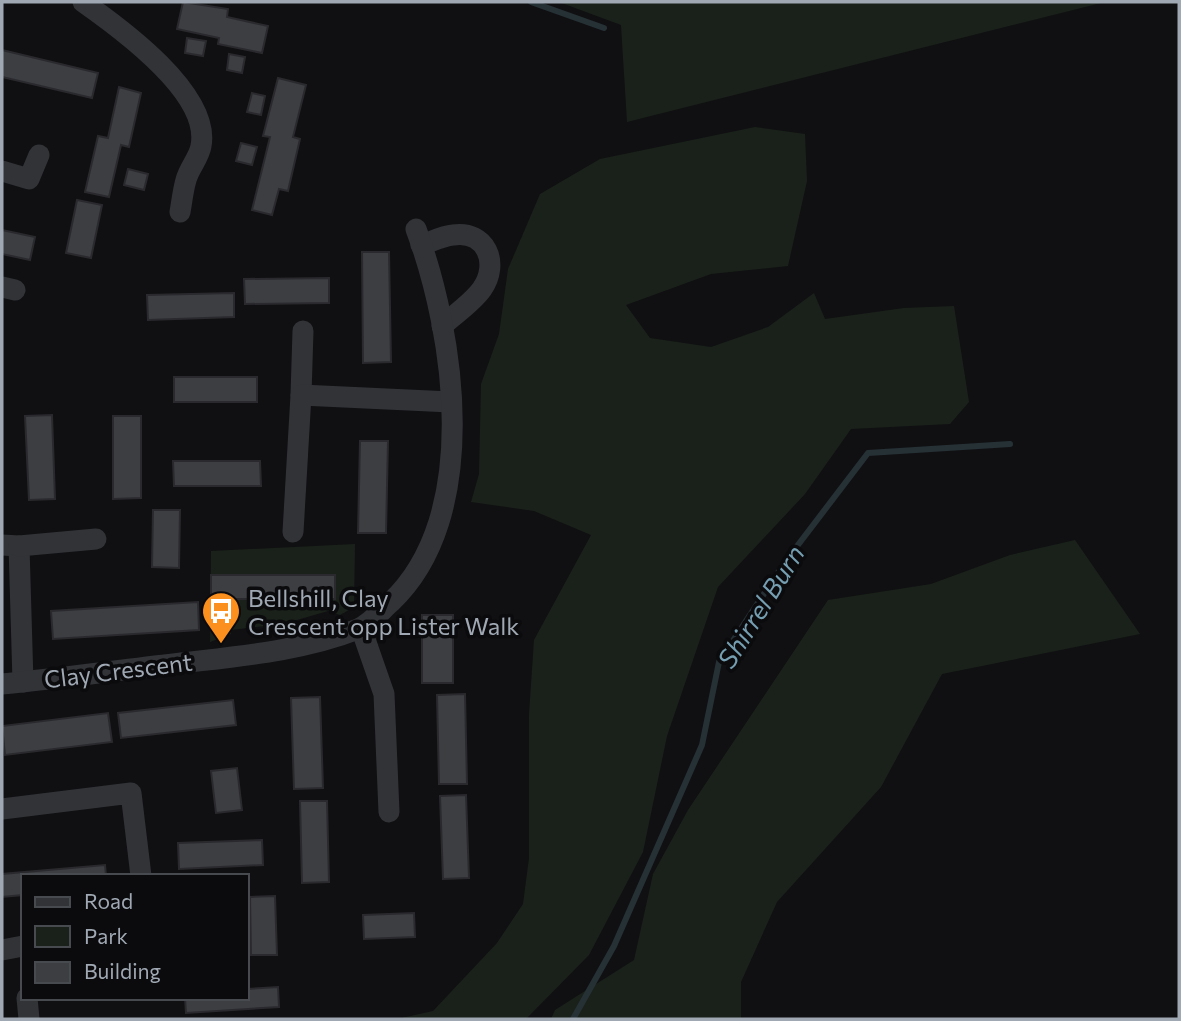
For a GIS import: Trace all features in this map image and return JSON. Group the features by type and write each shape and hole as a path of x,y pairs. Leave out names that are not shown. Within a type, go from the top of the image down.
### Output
{"street":[{"path":"83,2 114,24 160,65 183,91 199,121 202,144 187,178 180,212"},
{"path":"2,171 29,179 39,155"},
{"name":"Clay Crescent","path":"2,684 269,653 360,628 412,582 439,520 452,465 450,402 442,326 419,237 453,234 475,237 488,251 491,273 481,290 442,326"},
{"path":"293,532 303,331"},
{"path":"301,395 450,402"},
{"path":"23,682 10,546 96,539"},
{"path":"360,628 384,694 389,812"},
{"path":"2,809 131,793 141,874"},
{"path":"2,950 21,946"},
{"path":"27,1000 29,1019"}],"green space":[{"path":"559,2 1105,2 627,122 621,25"},
{"path":"755,127 805,134 807,181 788,266 711,274 626,305 650,338 711,347 768,327 814,293 825,319 904,308 954,306 969,402 950,424 851,429 805,494 718,587 667,736 643,852 589,955 526,1019 397,1019 433,1011 497,943 523,904 529,858 529,714 534,640 591,535 534,511 471,502 479,474 481,384 499,334 508,269 540,194 600,159"},
{"path":"1075,540 1140,634 942,674 881,787 777,902 741,982 741,1019 551,1019 555,1010 634,960 653,874 688,810 828,600 931,584 1010,555"},
{"path":"355,544 354,607 340,615 328,611 283,624 231,630 231,634 210,642 211,551"}],"building":[{"path":"183,2 228,9 227,17 268,26 262,53 218,44 219,38 177,29"},
{"path":"187,38 206,41 203,56 185,53"},
{"path":"2,50 98,73 92,98 2,77"},
{"path":"229,54 245,57 242,73 227,70"},
{"path":"278,78 306,85 293,137 300,139 288,191 279,189 272,215 252,210 270,137 263,136"},
{"path":"119,87 141,93 129,147 121,145 109,197 85,192 98,136 108,138"},
{"path":"252,93 265,96 261,115 247,112"},
{"path":"241,143 257,147 252,165 236,161"},
{"path":"128,169 148,174 144,190 124,185"},
{"path":"77,200 102,205 91,258 66,253"},
{"path":"2,230 35,237 30,260 2,254"},
{"path":"362,252 389,252 391,362 363,363"},
{"path":"329,278 329,303 245,304 244,279"},
{"path":"234,293 234,317 148,320 147,295"},
{"path":"174,377 257,377 257,402 174,402"},
{"path":"52,415 55,499 29,500 25,416"},
{"path":"113,416 141,416 141,498 113,499"},
{"path":"360,441 388,441 386,533 358,533"},
{"path":"173,461 260,461 261,486 174,486"},
{"path":"153,510 180,510 179,568 152,567"},
{"path":"211,575 335,575 335,599 211,599"},
{"path":"198,602 199,630 53,639 51,611"},
{"path":"422,615 453,615 453,683 422,683"},
{"path":"465,694 467,784 439,784 437,695"},
{"path":"320,697 323,788 294,789 291,698"},
{"path":"233,700 236,725 121,738 118,713"},
{"path":"108,713 112,742 5,755 2,726"},
{"path":"237,768 242,810 216,813 211,771"},
{"path":"466,795 469,878 443,879 440,796"},
{"path":"300,801 327,801 329,882 302,883"},
{"path":"262,840 263,865 179,869 178,843"},
{"path":"105,865 106,874 21,874 21,895 2,897 2,874"},
{"path":"275,896 277,955 251,955 250,897"},
{"path":"414,913 415,937 364,939 363,915"},
{"path":"278,987 279,1007 186,1013 185,1000 248,1000 248,989"}],"waterway":[{"name":"Shirrel Burn","path":"531,2 604,28"},
{"name":"Shirrel Burn","path":"573,1019 614,946 702,745 719,662 785,562 868,453 1010,444"}],"place":[{"name":"Bellshill, Clay Crescent opp Lister Walk","path":"221,645"}]}
